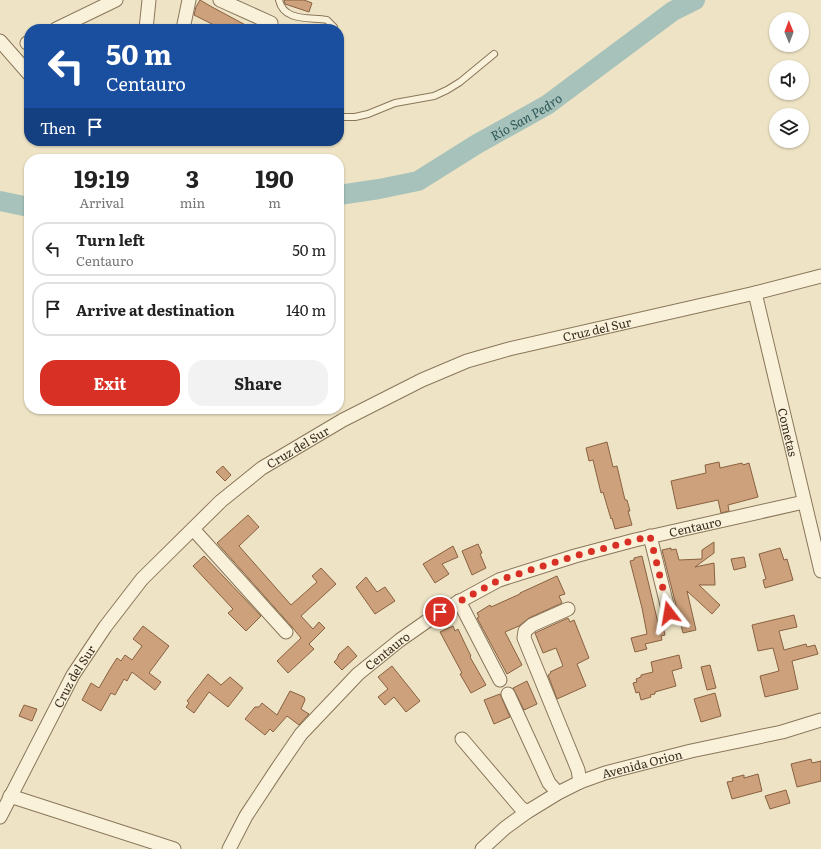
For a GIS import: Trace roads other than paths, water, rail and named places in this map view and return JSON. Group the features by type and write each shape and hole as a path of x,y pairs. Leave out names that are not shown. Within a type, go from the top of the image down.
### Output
{"street":[{"path":"66,24 116,0"},
{"path":"147,24 149,0"},
{"path":"184,24 189,0"},
{"path":"220,0 271,23"},
{"path":"0,41 24,68"},
{"name":"Cruz del Sur","path":"0,817 73,675 105,627 142,579 221,501 262,468 343,420 435,374 467,361 509,349 755,293 821,276"},
{"name":"Cometas","path":"755,293 821,571"},
{"name":"Centauro","path":"229,849 246,816 301,734 358,674 400,640 459,600 499,580 582,554 650,536 804,502"},
{"path":"193,529 286,632"},
{"path":"650,536 669,613"},
{"path":"459,600 500,680"},
{"path":"568,609 532,624 525,631 524,638 578,770 580,782"},
{"path":"508,694 549,783 558,793"},
{"name":"Avenida Orion","path":"482,849 505,828 527,812 558,793 580,782 606,773 691,751 782,732 821,720"},
{"path":"462,739 520,808 527,812"},
{"path":"10,796 174,849"}],"lane":[{"path":"279,0 282,8 287,14 300,18 327,20 331,24"},
{"path":"344,117 355,117 368,114 395,103 434,96 460,82 494,54"}],"waterway":[{"name":"Río San Pedro","path":"344,194 418,181 477,144 547,105 673,11 695,0"},
{"name":"Río San Pedro","path":"0,201 24,206"}]}
